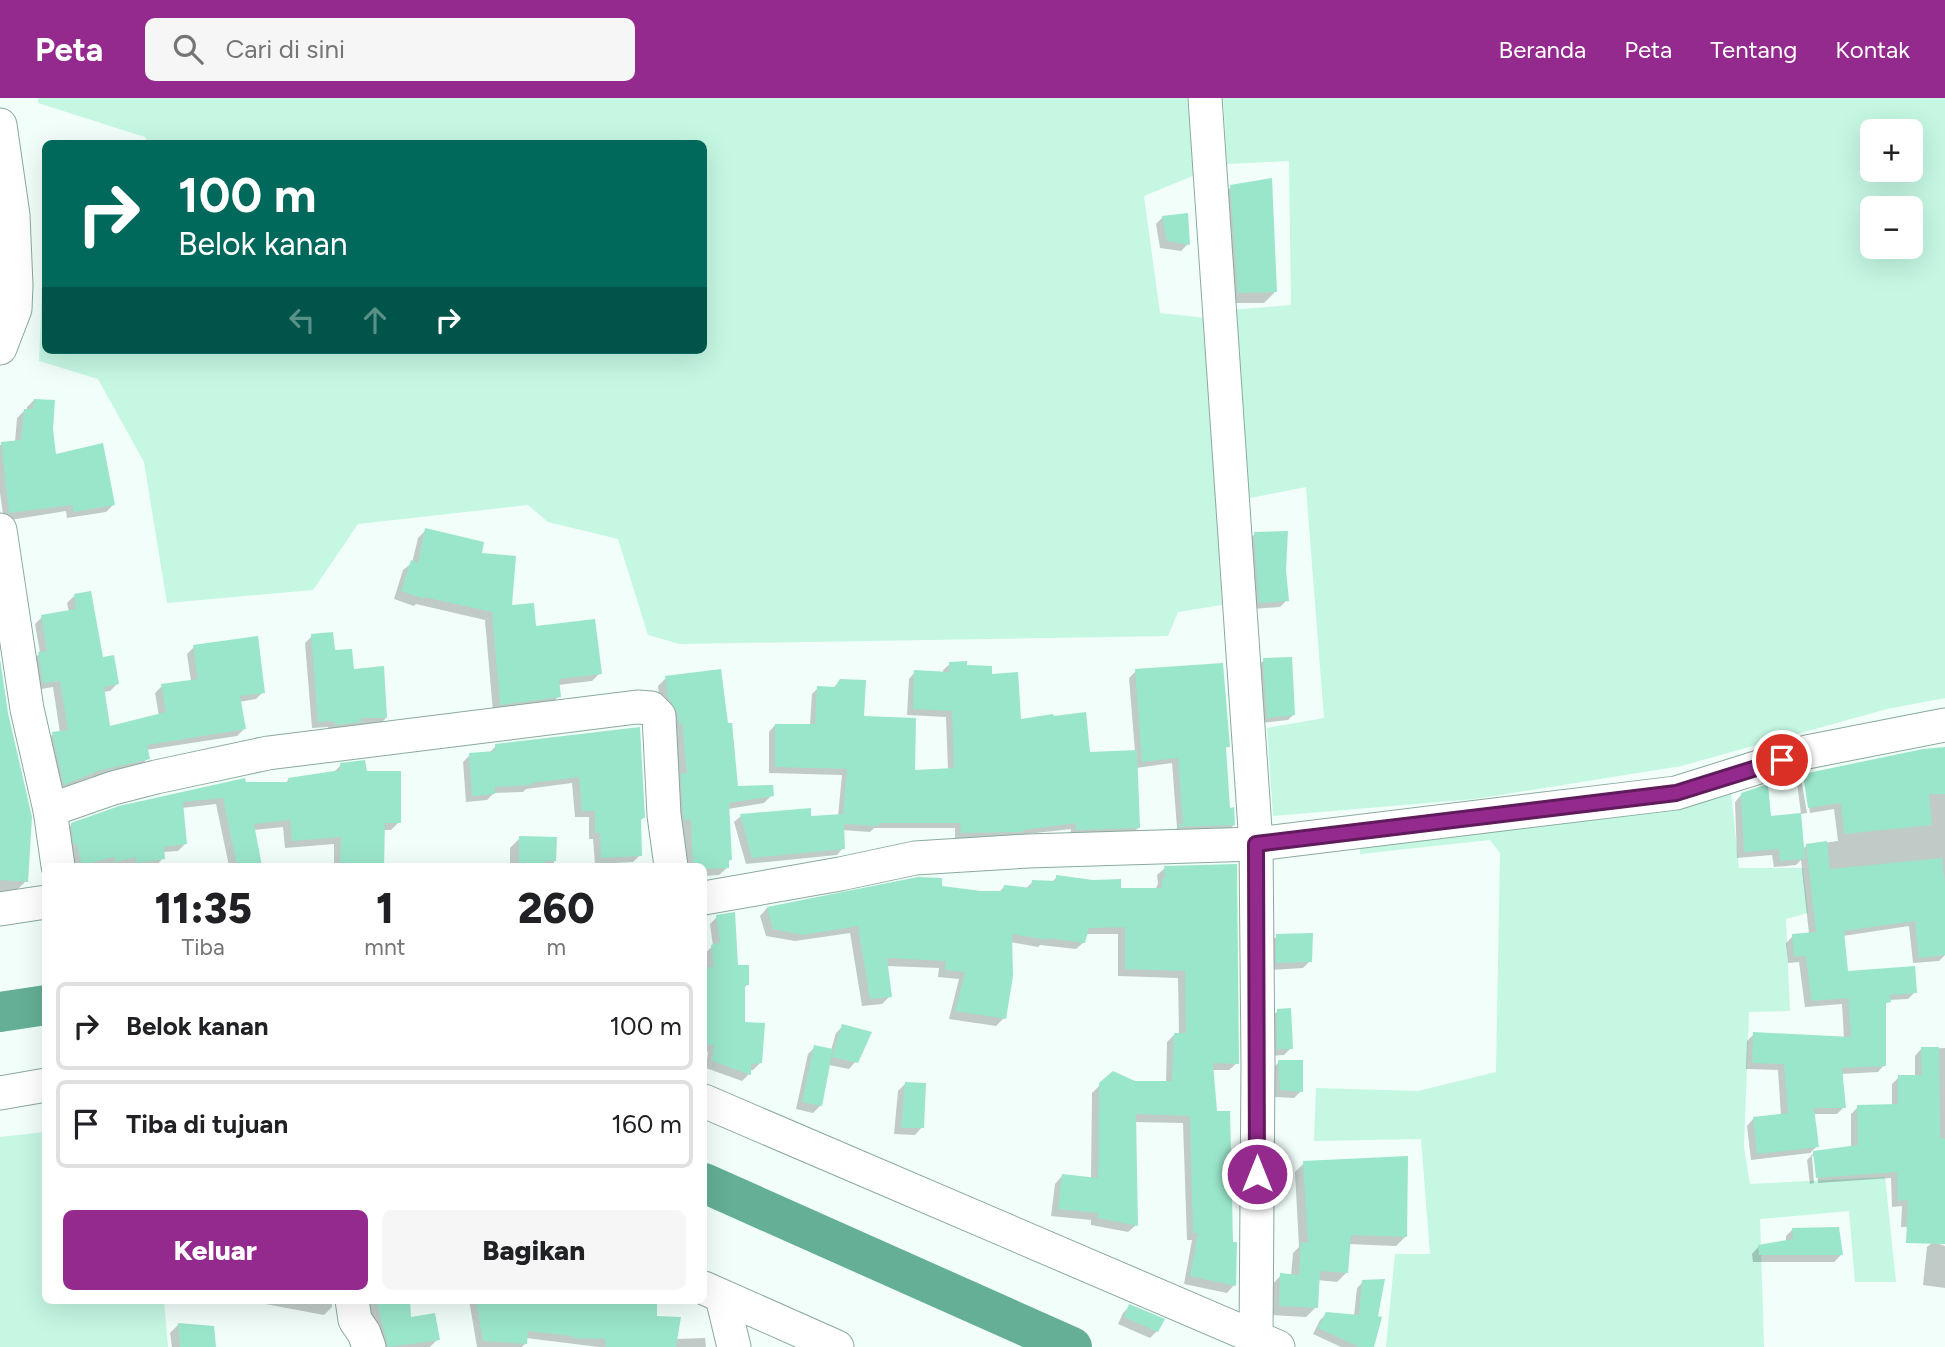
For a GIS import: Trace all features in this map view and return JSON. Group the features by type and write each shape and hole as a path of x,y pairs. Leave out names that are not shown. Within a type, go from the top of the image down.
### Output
{"street":[{"path":"707,1102 1267,1342 1258,1065 1256,844 1205,98"},
{"path":"0,125 15,309 0,348"},
{"path":"0,530 27,709 50,810 58,863"},
{"path":"50,810 135,782 268,753 637,707 651,708 659,716 664,815 671,863"},
{"path":"707,897 915,858 1028,851 1256,844 1676,793 1807,752 1945,725"},
{"path":"0,909 42,903"},
{"path":"0,1093 42,1086"},
{"path":"713,1292 734,1347"},
{"path":"713,1292 837,1347"},
{"path":"353,1304 355,1320 369,1347"}],"green space":[{"path":"38,98 1187,98 1195,175 1144,196 1160,313 1206,318 1222,605 1178,612 1168,636 680,644 648,635 618,539 548,522 528,505 358,524 313,590 167,603 144,462 98,379 39,361 42,284 42,354 707,354 707,140 147,140 145,137 38,103"},
{"path":"1223,98 1945,98 1945,698 1887,709 1681,766 1475,799 1273,816 1267,728 1324,718 1306,487 1250,498 1230,310 1291,305 1289,161 1227,164"},
{"path":"1731,792 1739,868 1803,868 1808,913 1786,919 1790,1011 1749,1012 1744,1147 1750,1184 1885,1177 1896,1282 1855,1282 1849,1211 1760,1219 1764,1347 1386,1347 1395,1254 1430,1254 1421,1139 1314,1141 1316,1088 1418,1091 1496,1072 1500,853 1490,840 1360,854 1361,835"},
{"path":"42,1132 42,1304 164,1304 168,1347 0,1347 0,1137"}],"building":[{"path":"1272,178 1277,292 1238,293 1230,185"},
{"path":"1188,213 1190,245 1167,241 1162,216"},
{"path":"34,399 55,400 53,429 56,454 103,443 115,505 74,512 72,505 9,513 1,442 21,440 24,409 33,409"},
{"path":"425,528 484,542 482,553 516,556 512,605 534,603 536,626 595,619 602,674 559,679 561,697 500,705 492,612 424,599 401,591 411,560 418,563"},
{"path":"1288,531 1286,570 1289,601 1259,603 1254,532"},
{"path":"91,591 103,657 114,655 119,684 104,687 110,726 166,712 161,684 198,679 193,645 258,636 265,693 240,696 246,729 147,745 150,759 98,771 64,785 52,732 68,730 60,681 43,683 38,652 47,651 41,615 76,609 74,594"},
{"path":"333,632 335,650 352,649 354,669 384,666 387,718 361,718 361,722 335,725 334,721 318,722 311,634"},
{"path":"1292,657 1295,715 1267,718 1263,658"},
{"path":"0,659 8,713 32,817 28,882 0,880"},
{"path":"967,661 967,665 992,666 992,674 1018,672 1021,719 1086,712 1090,752 1137,750 1140,828 1076,830 1076,823 1023,832 960,833 961,823 879,823 879,826 844,824 845,849 752,858 740,814 811,808 811,816 843,816 847,769 775,767 775,724 815,724 817,686 835,687 840,679 866,680 864,716 916,718 915,770 954,768 952,711 913,709 914,670 950,672 949,662"},
{"path":"1223,663 1230,747 1226,747 1230,808 1234,807 1235,825 1179,827 1183,824 1178,758 1142,762 1135,669"},
{"path":"721,669 728,723 732,723 738,786 773,785 774,796 729,803 732,860 729,860 729,868 707,869 707,863 693,863 691,820 684,820 683,813 681,773 687,774 682,723 679,724 678,714 668,697 665,676"},
{"path":"640,727 645,818 641,818 642,856 601,858 600,833 595,833 595,811 582,811 579,777 532,785 495,787 495,794 472,796 469,753 495,751 495,744"},
{"path":"1945,747 1945,794 1929,794 1932,825 1844,834 1841,803 1808,808 1803,774 1923,749"},
{"path":"365,760 367,771 401,771 401,823 385,823 384,863 340,863 341,837 292,841 290,820 254,824 261,863 236,863 223,798 183,802 187,844 164,847 165,859 136,863 136,857 115,862 114,857 82,863 77,844 74,845 71,823 119,806 245,778 246,782 289,782 288,778 341,770 340,763"},
{"path":"1768,784 1771,816 1801,813 1805,859 1780,861 1779,849 1744,852 1741,793"},
{"path":"519,836 557,837 556,861 519,863"},
{"path":"1827,841 1830,869 1942,858 1945,883 1945,955 1919,958 1915,921 1844,931 1848,971 1915,966 1917,993 1890,995 1891,1002 1886,1003 1886,1066 1842,1068 1846,1108 1814,1108 1819,1147 1757,1154 1753,1117 1788,1113 1784,1064 1752,1063 1753,1032 1851,1037 1848,998 1811,1001 1806,956 1794,957 1792,934 1816,932 1806,844"},
{"path":"1237,864 1239,1064 1213,1063 1217,1111 1230,1111 1233,1242 1237,1242 1236,1286 1190,1276 1198,1233 1193,1233 1190,1116 1136,1114 1138,1226 1098,1218 1098,1213 1058,1209 1062,1174 1098,1178 1099,1083 1113,1071 1135,1081 1172,1081 1174,1033 1186,1033 1185,971 1125,969 1125,927 1089,928 1085,943 1012,934 1013,976 1006,1019 955,1011 965,972 945,970 946,961 887,958 892,997 870,999 858,926 803,935 773,929 767,907 918,877 942,878 942,886 981,891 1003,891 1004,885 1031,888 1032,880 1056,881 1056,875 1093,880 1121,879 1121,888 1162,888 1164,866"},
{"path":"735,912 738,965 749,965 749,985 745,985 745,1022 765,1023 762,1063 751,1064 751,1075 712,1061 714,1045 707,1045 707,967 714,967 711,945 720,942 716,915"},
{"path":"1313,933 1312,962 1276,963 1276,934"},
{"path":"1291,1008 1293,1049 1277,1049 1277,1009"},
{"path":"842,1024 872,1032 858,1063 832,1057"},
{"path":"814,1045 833,1049 822,1106 802,1102"},
{"path":"1921,1047 1939,1047 1940,1138 1945,1139 1945,1244 1906,1243 1908,1200 1898,1201 1897,1172 1816,1178 1813,1151 1858,1145 1857,1105 1898,1104 1898,1075 1922,1075"},
{"path":"1278,1060 1303,1060 1303,1092 1280,1090"},
{"path":"905,1082 926,1083 924,1128 901,1128"},
{"path":"1408,1156 1407,1237 1351,1235 1348,1273 1320,1271 1318,1308 1279,1306 1280,1273 1299,1275 1301,1242 1308,1243 1303,1161"},
{"path":"1839,1227 1843,1255 1759,1255 1758,1245 1793,1239 1792,1228"},
{"path":"1385,1279 1378,1316 1382,1317 1374,1347 1359,1347 1318,1328 1326,1312 1359,1315 1362,1280"},
{"path":"377,1304 410,1304 411,1317 435,1313 440,1340 388,1347"},
{"path":"477,1304 657,1304 657,1316 681,1317 676,1347 606,1347 605,1339 572,1338 528,1331 527,1344 483,1341"},
{"path":"1129,1304 1165,1319 1158,1332 1124,1317"},
{"path":"178,1323 214,1326 216,1347 180,1347"}],"waterway":[{"path":"0,1012 42,1006"},
{"path":"707,1184 1072,1347"}],"route":[{"path":"1257,1174 1256,844 1676,793 1782,760"}]}
